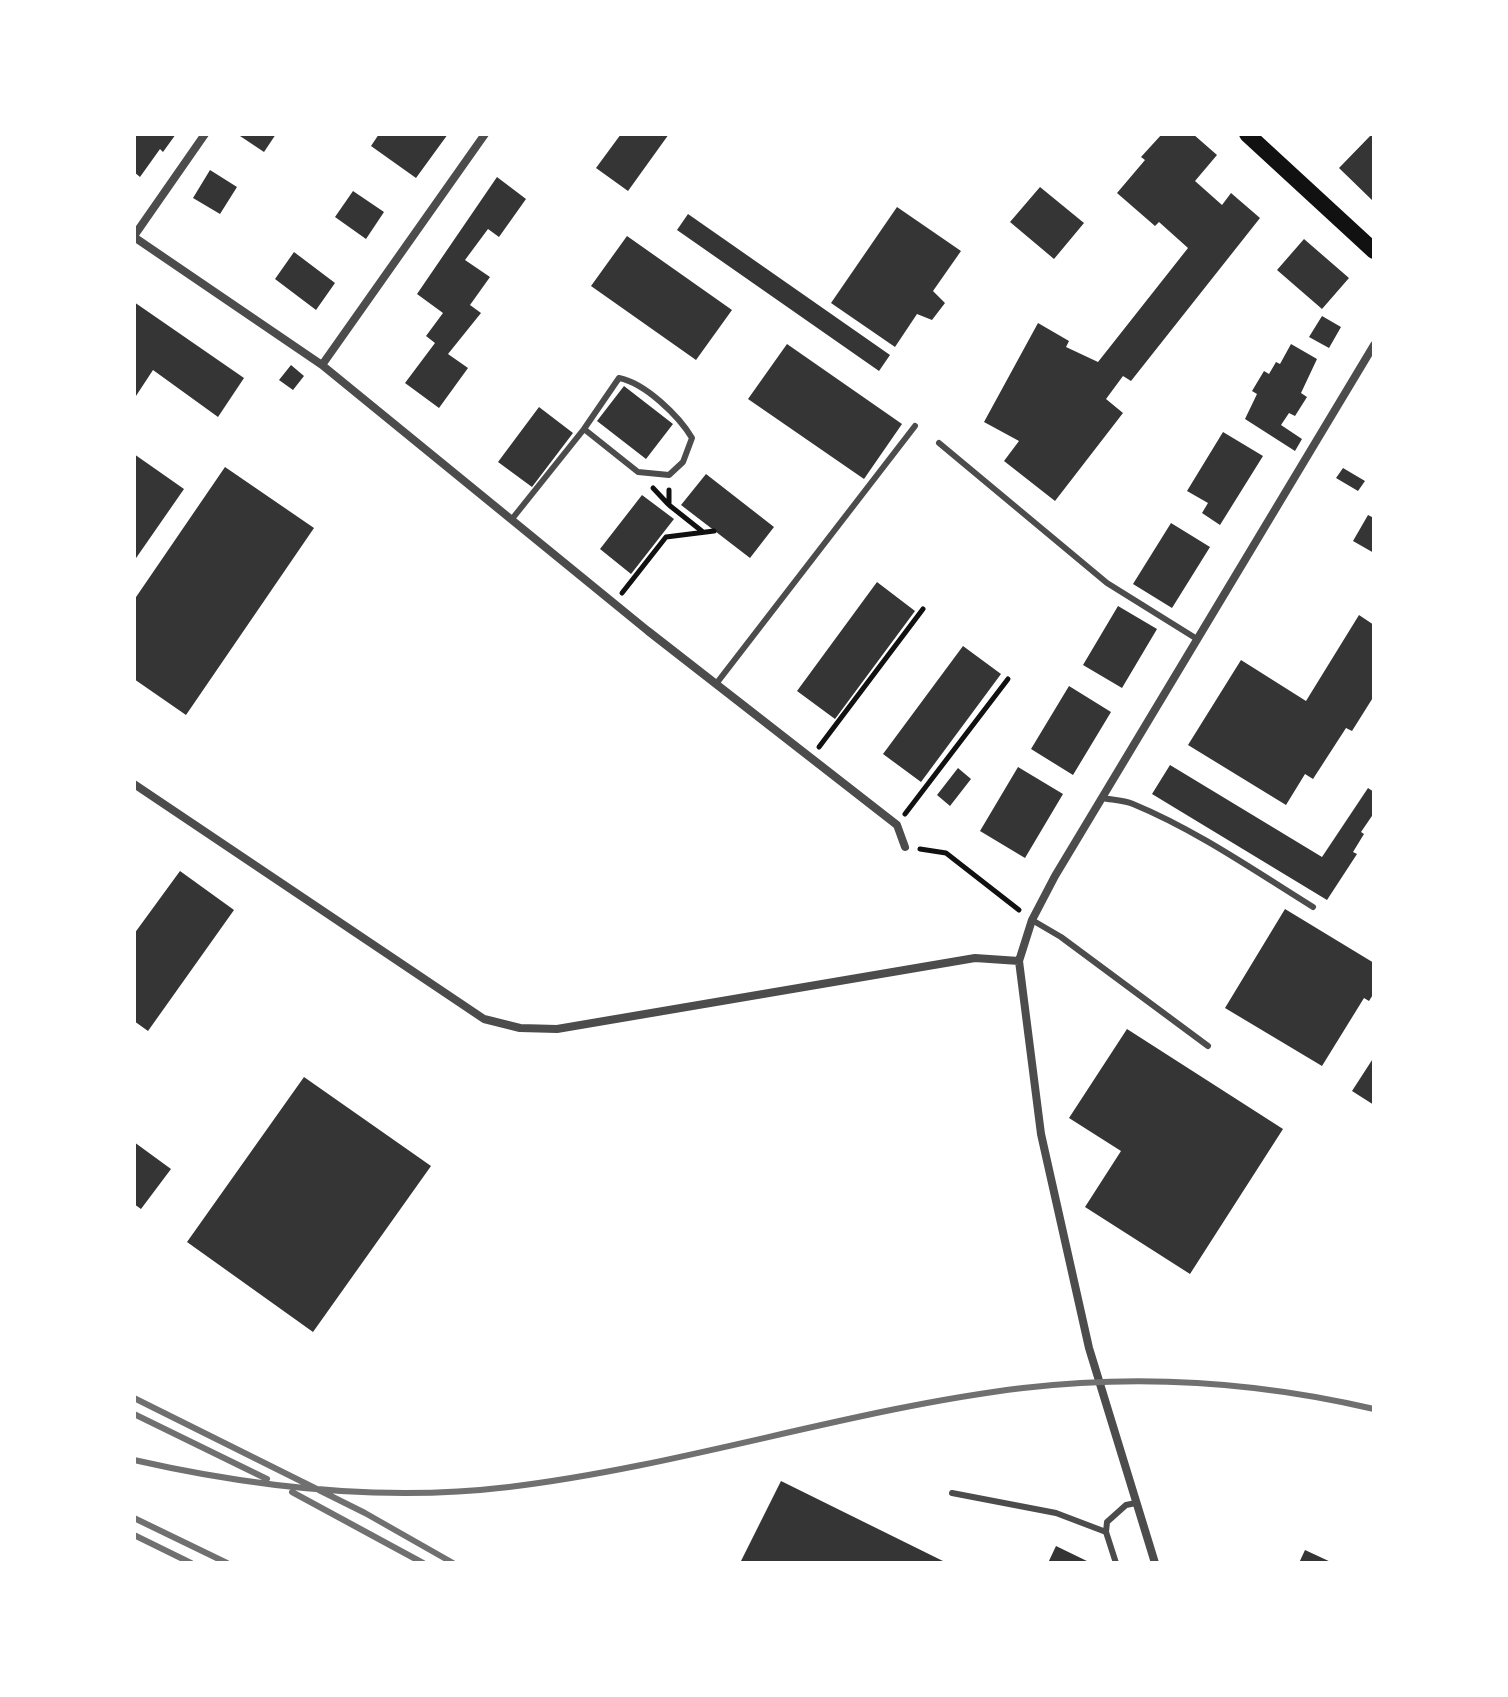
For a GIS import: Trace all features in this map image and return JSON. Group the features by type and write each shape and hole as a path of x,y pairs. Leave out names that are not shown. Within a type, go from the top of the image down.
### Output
{"main road":[{"path":"1247,134 1374,251"}],"street":[{"path":"205,134 134,236 322,365 614,604 897,825 905,847"},
{"path":"322,365 485,134"},
{"path":"1155,1563 1089,1348 1041,1134 1019,961 1032,920 1102,798 1374,345"},
{"path":"134,784 484,1019 520,1028 557,1029 975,958 1019,961"}],"lane":[{"path":"512,519 584,429 619,378 631,380 681,419 692,438 683,462 669,475 638,472 584,429"},
{"path":"716,684 915,426"},
{"path":"939,443 1107,583 1197,639"},
{"path":"1102,798 1130,803 1179,828 1223,851 1313,907"},
{"path":"1032,920 1061,937 1208,1046"},
{"path":"952,1493 1056,1513 1106,1532"},
{"path":"1116,1563 1106,1532 1107,1522 1126,1505 1136,1503"}],"path":[{"path":"669,475 669,505 703,532"},
{"path":"614,604 666,537 714,531"},
{"path":"812,758 923,609"},
{"path":"897,825 1008,679"},
{"path":"905,847 946,853 1032,920"}],"building":[{"path":"134,134 176,134 163,152 160,149 140,177 134,172"},
{"path":"237,134 276,134 264,152"},
{"path":"379,134 448,134 416,178 371,146"},
{"path":"621,134 669,134 628,191 596,168"},
{"path":"1162,134 1193,134 1217,155 1195,181 1222,205 1231,193 1260,218 1131,381 1123,376 1106,399 1123,413 1055,501 1004,461 1019,441 984,422 1038,323 1069,341 1066,347 1098,362 1188,248 1159,222 1155,226 1117,193 1145,160 1141,157"},
{"path":"1374,134 1374,202 1339,168"},
{"path":"210,170 237,187 220,214 193,198"},
{"path":"497,177 526,199 499,237 488,229 465,260 490,277 470,305 481,313 448,354 468,368 439,408 405,383 435,343 426,336 443,313 417,294"},
{"path":"1040,187 1084,223 1054,259 1010,222"},
{"path":"353,191 384,212 366,239 335,217"},
{"path":"897,207 961,251 933,291 945,303 932,320 917,314 895,347 831,303"},
{"path":"688,214 890,355 879,371 677,230"},
{"path":"627,236 732,310 696,360 591,286"},
{"path":"1304,239 1349,278 1322,309 1277,270"},
{"path":"294,252 335,283 316,310 275,279"},
{"path":"134,302 244,378 218,417 153,370 134,399"},
{"path":"1322,316 1341,327 1329,348 1309,337"},
{"path":"787,344 902,424 864,479 748,399"},
{"path":"1291,344 1317,359 1301,393 1307,397 1295,416 1289,413 1281,425 1302,439 1295,451 1245,419 1257,394 1252,391 1264,371 1269,374 1276,362 1280,364"},
{"path":"291,365 304,376 293,390 279,380"},
{"path":"624,386 673,424 646,459 597,421"},
{"path":"539,407 573,433 532,487 498,462"},
{"path":"1223,432 1263,456 1220,525 1202,513 1208,503 1187,491"},
{"path":"134,454 184,489 134,561"},
{"path":"225,467 314,528 186,715 134,679 134,600"},
{"path":"1343,468 1365,481 1358,491 1336,478"},
{"path":"706,474 774,527 750,558 681,505"},
{"path":"642,495 674,519 631,574 600,549"},
{"path":"1368,515 1374,518 1374,553 1353,541"},
{"path":"1171,523 1210,547 1172,608 1133,584"},
{"path":"877,582 915,611 835,719 797,691"},
{"path":"1118,606 1157,629 1122,688 1083,665"},
{"path":"1359,615 1374,625 1374,696 1352,731 1346,728 1313,779 1305,774 1286,805 1188,745 1241,660 1306,701"},
{"path":"963,646 1001,674 921,782 883,754"},
{"path":"1069,686 1111,712 1073,775 1031,749"},
{"path":"1170,765 1322,857 1368,788 1374,792 1374,813 1361,832 1364,834 1353,852 1357,854 1327,900 1152,794"},
{"path":"1018,767 1063,794 1025,858 980,831"},
{"path":"958,768 971,779 950,806 937,795"},
{"path":"180,871 234,910 148,1031 134,1021 134,934"},
{"path":"1285,909 1374,963 1374,993 1369,1001 1364,998 1322,1066 1225,1008"},
{"path":"1127,1029 1283,1129 1190,1274 1085,1207 1121,1151 1069,1118"},
{"path":"1374,1057 1374,1105 1352,1091"},
{"path":"304,1077 431,1166 313,1332 187,1242"},
{"path":"134,1142 171,1169 141,1209 134,1204"},
{"path":"781,1481 947,1563 740,1563"},
{"path":"1056,1546 1091,1563 1048,1563"},
{"path":"1305,1550 1333,1563 1299,1563"}],"railway":[{"path":"134,1460 274,1485 415,1493 509,1487 574,1478 894,1409 958,1397 1067,1384 1200,1383 1287,1392 1374,1409"},
{"path":"134,1398 365,1513 453,1563"},
{"path":"134,1414 267,1479"},
{"path":"292,1492 423,1563"},
{"path":"134,1518 227,1563"},
{"path":"134,1535 191,1563"}]}
